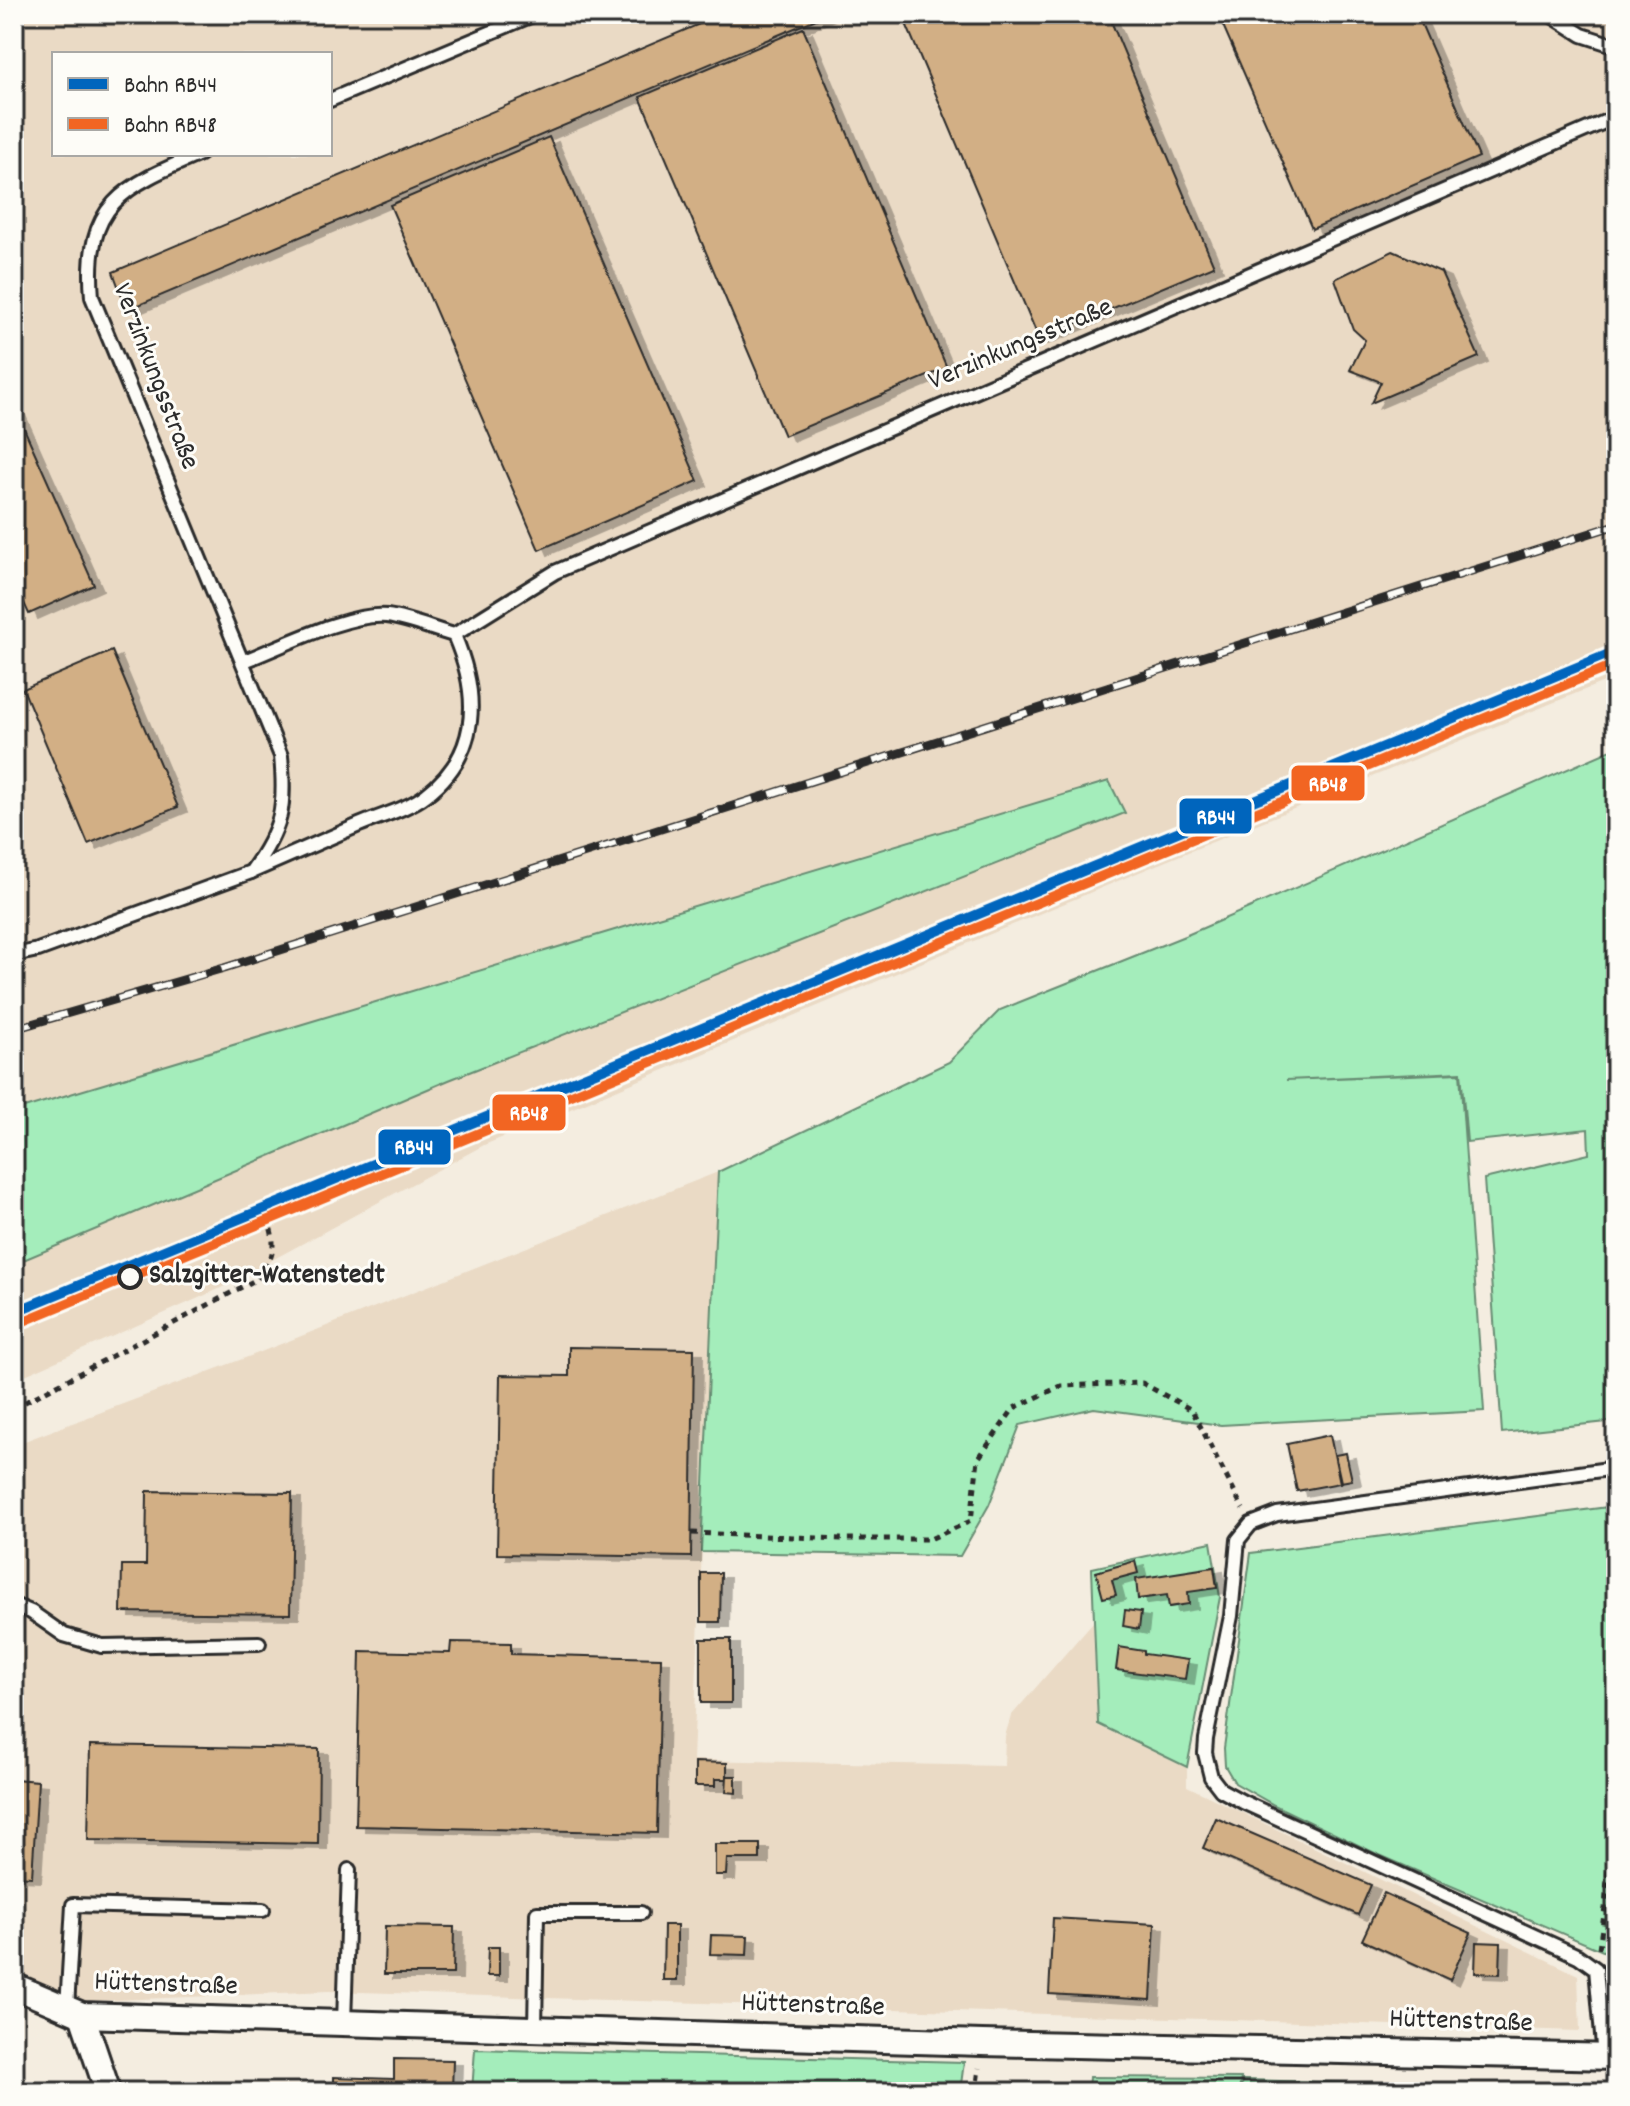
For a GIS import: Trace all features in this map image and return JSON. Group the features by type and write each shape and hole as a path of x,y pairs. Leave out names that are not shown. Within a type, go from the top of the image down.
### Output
{"street":[{"name":"Hüttenstraße","path":"14,1986 74,2012 982,2043 1610,2057"},
{"path":"74,2012 108,2092"}],"lane":[{"path":"332,99 535,14"},
{"path":"1549,14 1582,35 1616,46"},
{"name":"Verzinkungsstraße","path":"454,635 555,572 1616,117"},
{"name":"Verzinkungsstraße","path":"195,156 149,175 124,191 108,211 93,237 90,267 92,297 281,756 284,788 281,815 272,842 251,872"},
{"path":"14,955 38,950 251,872 424,797 452,772 469,737 471,699 467,665 454,635 387,616 363,618 341,623 244,661"},
{"path":"1610,2057 1596,1969 1578,1956 1221,1790 1211,1777 1205,1753 1231,1616 1238,1540 1251,1524 1277,1514 1616,1468"},
{"path":"14,1605 31,1612 64,1635 102,1646 259,1643"},
{"path":"344,2022 349,1870"},
{"path":"74,2012 73,1905 263,1910"},
{"path":"535,2028 537,1913 641,1913"}],"path":[{"path":"14,1408 257,1279 270,1265 275,1246 269,1223"},
{"path":"692,1533 930,1539 971,1521 978,1459 1014,1408 1061,1386 1142,1383 1192,1410 1251,1524"},
{"path":"1596,1969 1605,1908 1616,1764"}],"shaded area":[{"path":"14,14 1616,14 1616,677 484,1145 219,1289 14,1380 14,1264 449,1080 1124,813 1108,781 14,1111"},
{"path":"718,1172 693,1760 1004,1766 1005,1736 1011,1716 1093,1622 1097,1725 1187,1768 1187,1786 1578,1975 1580,2031 328,1991 71,2002 14,1973 14,1445 253,1355"}],"green space":[{"path":"1616,748 1616,1421 1502,1433 1484,1179 1589,1154 1588,1129 1467,1142 1461,1072 1286,1080 1460,1073 1484,1411 1221,1425 1094,1408 1020,1425 989,1505 960,1556 701,1552 718,1172 949,1062 1000,1010 1187,935"},
{"path":"1109,781 1125,813 449,1080 14,1264 14,1111"},
{"path":"1616,1506 1616,1968 1610,1954 1377,1854 1235,1783 1225,1766 1224,1748 1251,1553"},
{"path":"1211,1542 1220,1597 1187,1767 1098,1724 1092,1568"},
{"path":"475,2049 964,2062 960,2092 472,2092"},
{"path":"1089,2077 1241,2078 1239,2092 1088,2092"},
{"path":"1242,2080 1616,2090 1616,2092 1241,2092"}],"building":[{"path":"723,14 828,14 127,310 113,272"},
{"path":"902,14 1108,14 1214,266 1039,339"},
{"path":"1218,14 1417,14 1479,157 1312,229"},
{"path":"803,28 947,368 784,436 640,97"},
{"path":"549,137 698,481 539,550 390,205"},
{"path":"1393,251 1441,272 1479,357 1371,403 1381,382 1350,370 1365,340 1353,329 1335,279"},
{"path":"14,406 94,585 29,614 14,581"},
{"path":"112,651 178,807 88,844 23,689"},
{"path":"569,1347 694,1349 691,1557 497,1554 500,1375 569,1376"},
{"path":"1330,1435 1340,1483 1297,1491 1287,1444"},
{"path":"1346,1453 1352,1480 1341,1482 1335,1455"},
{"path":"147,1491 292,1493 290,1614 121,1612 122,1565 146,1565"},
{"path":"1135,1561 1138,1573 1112,1580 1116,1595 1103,1598 1096,1572"},
{"path":"1214,1567 1217,1588 1188,1592 1189,1604 1169,1607 1167,1595 1138,1599 1136,1579"},
{"path":"701,1573 721,1573 720,1622 701,1622"},
{"path":"1125,1610 1141,1612 1139,1629 1123,1626"},
{"path":"701,1639 731,1639 731,1703 701,1703"},
{"path":"451,1642 511,1643 511,1654 661,1658 657,1833 356,1826 360,1651 450,1653"},
{"path":"1119,1647 1188,1660 1185,1679 1116,1670"},
{"path":"90,1745 319,1749 318,1844 88,1840"},
{"path":"695,1762 727,1763 727,1779 715,1779 715,1786 695,1786"},
{"path":"727,1776 736,1776 736,1793 726,1792"},
{"path":"14,1779 38,1781 32,1877 14,1876"},
{"path":"1216,1818 1371,1885 1358,1915 1203,1848"},
{"path":"715,1844 760,1844 760,1859 727,1859 726,1875 715,1875"},
{"path":"1384,1893 1471,1933 1450,1980 1362,1940"},
{"path":"1053,1918 1155,1924 1151,2000 1049,1994"},
{"path":"664,1925 677,1925 677,1980 663,1980"},
{"path":"385,1926 454,1927 453,1974 384,1974"},
{"path":"711,1935 748,1936 747,1955 710,1954"},
{"path":"1476,1942 1501,1943 1500,1974 1475,1973"},
{"path":"488,1947 499,1947 499,1976 487,1976"},
{"path":"394,2059 453,2060 452,2092 334,2092 334,2077 394,2079"}],"railway":[{"path":"14,1029 224,968 1616,525"}],"rail line":[{"name":"RB44","path":"14,1312 1616,651"},
{"name":"RB48","path":"19,1323 1616,664"}],"place":[{"name":"Salzgitter-Watenstedt","path":"130,1277"}]}
